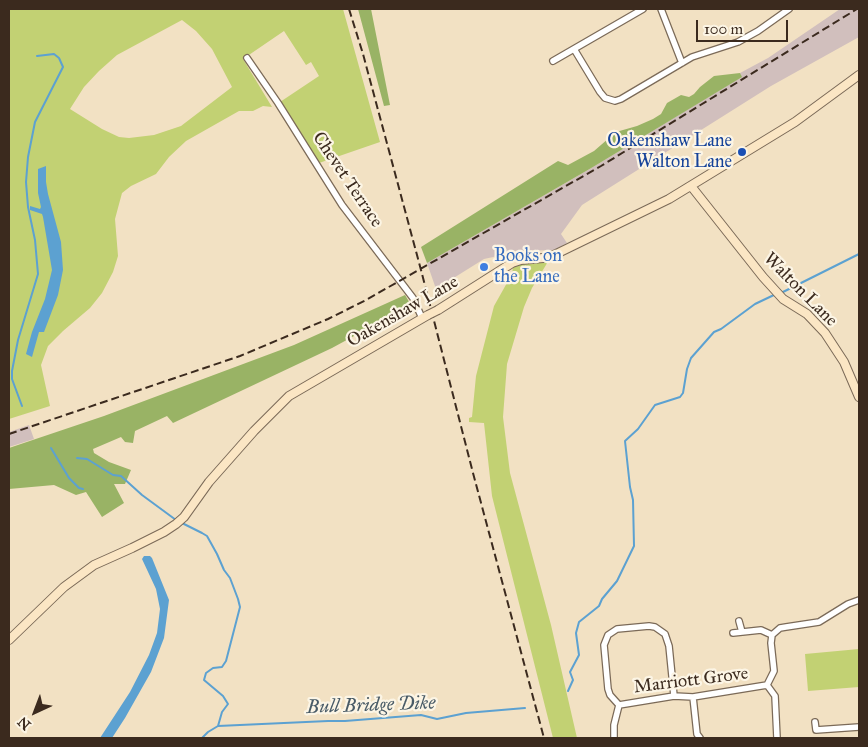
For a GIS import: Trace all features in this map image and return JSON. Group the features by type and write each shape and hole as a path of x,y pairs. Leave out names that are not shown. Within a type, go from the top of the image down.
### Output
{"street":[{"path":"553,61 644,9"},
{"path":"661,9 682,63"},
{"path":"574,49 605,98 615,101 621,100 682,63 701,54 738,42 758,31 789,9"},
{"name":"Chevet Terrace","path":"247,58 278,103 342,205 413,298 425,317"},
{"name":"Oakenshaw Lane","path":"9,640 64,587 94,565 158,536 179,521 209,482 289,396 438,310 512,263 554,255 669,199 795,122 859,75"},
{"name":"Walton Lane","path":"691,186 721,226 778,293 807,314 825,333 844,362 859,397"},
{"path":"733,633 761,630 772,634 786,627 819,622 848,604 859,600"},
{"path":"740,621 742,632"},
{"path":"614,738 614,725 619,705 608,690 604,645 608,635 617,629 649,626 655,627 664,634 669,646 674,696"},
{"name":"Marriott Grove","path":"767,685 774,671 772,634"},
{"name":"Marriott Grove","path":"619,705 674,696 693,697 767,685"},
{"name":"Marriott Grove","path":"767,685 775,696 778,738"},
{"path":"693,697 697,734 700,738"},
{"path":"816,722 816,730 859,727"}],"shaded area":[{"path":"840,9 859,9 859,37 771,86 582,205 561,234 567,243 554,250 521,251 484,259 436,289 427,263 593,167 741,77 740,73 768,58"},
{"path":"29,425 34,439 9,447 9,432"}],"green space":[{"path":"9,9 343,9 380,142 319,163 280,102 319,76 311,62 306,65 284,31 243,59 272,107 263,106 253,111 239,111 186,141 169,157 156,174 131,186 122,193 115,219 118,256 113,272 102,293 90,308 48,346 41,365 50,406 9,419","holes":["182,20 196,31 212,49 232,87 181,126 154,135 129,138 119,137 70,109 84,87 117,55"]},
{"path":"358,9 371,9 390,105 384,106"},
{"path":"740,73 742,77 593,167 427,263 421,247 558,161 568,165 594,151 616,132 653,119 661,114 667,103 681,95 689,97 714,76"},
{"path":"549,260 532,288 524,307 507,364 503,417 510,473 551,625 577,738 553,738 492,496 484,423 469,422 469,418 472,417 476,376 494,306 512,274 513,267"},
{"path":"405,295 411,305 332,348 173,423 167,416 135,431 133,443 125,442 121,437 93,449 94,453 109,462 131,470 125,484 114,484 124,503 102,517 86,492 76,495 54,485 9,489 9,448 104,416 294,345"},
{"path":"859,649 859,687 808,691 805,654"}],"water":[{"path":"46,166 46,182 61,242 63,270 58,295 44,332 39,332 32,357 26,354 32,332 45,299 52,270 42,214 30,210 30,206 40,209 41,207 38,193 38,169"},
{"path":"144,556 152,558 169,600 164,638 151,672 125,718 112,738 100,738 130,692 149,655 157,633 160,609 156,589 142,559"}],"waterway":[{"path":"22,406 12,379 12,371 18,340 38,274 35,240 28,207 26,182 28,157 35,122 63,67 59,58 54,54 37,56"},
{"name":"Bull Bridge Dike","path":"781,293 859,254"},
{"name":"Bull Bridge Dike","path":"568,691 573,680 570,672 579,655 576,633 579,622 599,606 602,599 617,581 634,546 633,500 625,441 638,429 655,405 680,397 683,393 691,358 714,332 755,304 776,294"},
{"path":"51,448 69,478 79,488 83,489"},
{"path":"77,458 87,459 113,475 121,476 142,495 176,520"},
{"path":"180,522 207,536 230,578 240,607 226,661 222,667 213,668 206,673 204,680 223,696 228,704 222,712 218,726"},
{"name":"Bull Bridge Dike","path":"202,738 218,726 345,721 421,715 437,719 466,713 525,708"}],"railway":[{"path":"349,9 363,54 421,270 544,738"},
{"path":"9,434 240,356 328,319 366,300 601,166 857,9"}],"place":[{"name":"Oakenshaw Lane Walton Lane","path":"742,152"},
{"name":"Books on the Lane","path":"484,267"}]}
